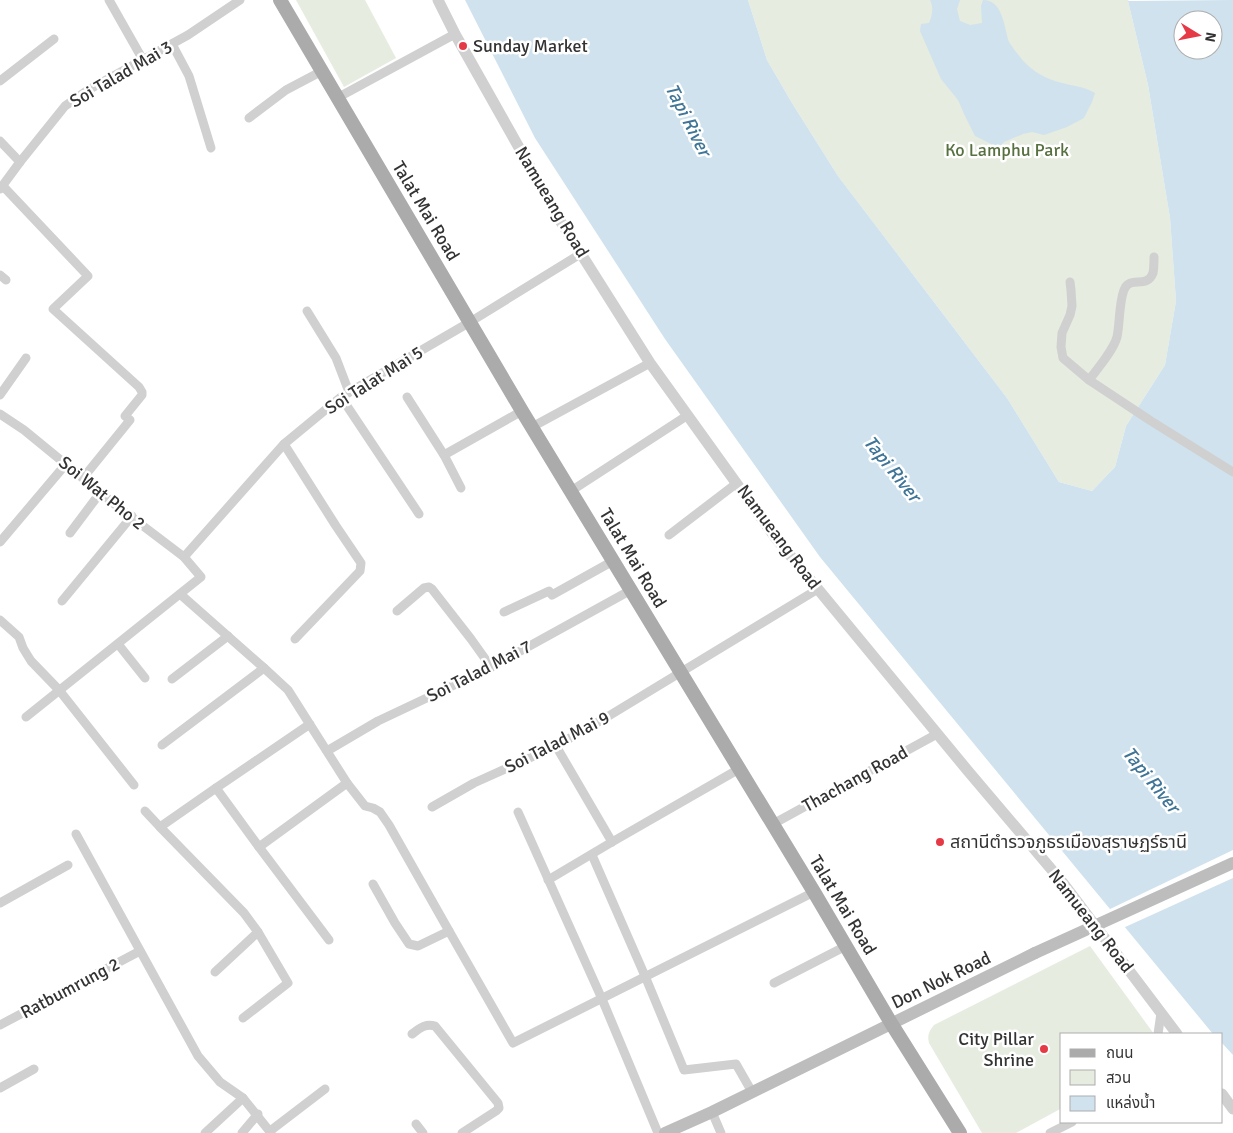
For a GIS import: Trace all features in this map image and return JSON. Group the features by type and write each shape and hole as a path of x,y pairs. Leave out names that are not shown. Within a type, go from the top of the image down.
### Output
{"main road":[{"name":"Talat Mai Road","path":"280,0 522,411 960,1133"},
{"name":"Don Nok Road","path":"666,1133 1035,953 1233,863"}],"street":[{"path":"109,0 143,60"},
{"name":"Soi Talad Mai 3","path":"1,188 65,106 88,90 188,35 240,0"},
{"name":"Namueang Road","path":"438,0 455,34 561,222 650,363 775,537 937,734 1063,883 1176,1033"},
{"path":"337,98 455,34"},
{"path":"0,81 54,39"},
{"path":"172,44 189,76 211,148"},
{"path":"249,118 286,90 322,71"},
{"path":"0,141 20,162"},
{"path":"1,188 88,276 53,308 140,387 142,392 142,395 125,416 130,420 83,478"},
{"name":"Soi Talat Mai 5","path":"184,557 284,444 341,397 582,254"},
{"path":"1089,380 1115,342 1125,286 1131,282 1141,282 1149,279 1153,271 1154,257"},
{"path":"1070,282 1072,306 1062,333 1061,352 1063,358 1089,380 1233,472"},
{"path":"307,311 336,358 349,392"},
{"path":"0,395 26,358"},
{"path":"532,427 650,363"},
{"path":"341,397 419,514"},
{"path":"407,397 444,455 461,488"},
{"path":"444,455 522,411"},
{"path":"571,491 688,415"},
{"name":"Soi Wat Pho 2","path":"1,416 24,430 184,557 201,577 180,594"},
{"path":"284,444 361,563 360,571 295,638"},
{"path":"0,542 66,464"},
{"path":"669,535 737,483"},
{"path":"70,533 100,492"},
{"path":"62,601 132,516"},
{"path":"504,612 549,591 552,595 613,561"},
{"path":"397,611 424,588 429,587 491,667"},
{"name":"Soi Talad Mai 9","path":"432,807 474,783 556,746 611,715 818,589"},
{"name":"Soi Talad Mai 7","path":"327,751 378,722 491,667 631,590"},
{"path":"26,717 180,594 288,690 347,783 365,806 380,812 514,1043 814,892"},
{"path":"0,620 19,637 32,661 59,690 134,786"},
{"path":"172,679 228,636"},
{"path":"118,644 145,678"},
{"path":"162,745 264,668"},
{"path":"160,827 310,724"},
{"name":"Thachang Road","path":"773,824 937,734"},
{"path":"556,746 612,842"},
{"path":"548,880 739,769"},
{"path":"260,847 347,783"},
{"path":"216,788 329,940"},
{"path":"145,811 244,913 258,932 288,983 243,1018"},
{"path":"518,812 602,999 658,1133"},
{"path":"76,834 198,1056 220,1082 243,1098 271,1132 324,1089"},
{"path":"592,855 684,1070 736,1064 752,1092"},
{"path":"0,903 68,865"},
{"path":"372,884 409,944 418,946 449,931"},
{"path":"215,972 258,932"},
{"path":"774,984 846,946"},
{"name":"Ratbumrung 2","path":"0,1024 140,951"},
{"path":"1158,1033 1161,1013"},
{"path":"412,1034 425,1025 435,1026 498,1103 499,1108 496,1111 462,1133"},
{"path":"0,1088 34,1069"},
{"path":"1223,1095 1233,1110"},
{"path":"205,1133 243,1098"},
{"path":"712,1112 722,1133"},
{"path":"242,1133 258,1114"},
{"path":"1050,1133 1070,1123"},
{"path":"416,1124 423,1133"}],"green space":[{"path":"296,0 365,0 396,58 344,87"},
{"name":"Ko Lamphu Park","path":"748,0 1129,0 1148,85 1170,218 1176,301 1165,365 1126,426 1115,467 1092,491 1059,482 1007,398 838,176 767,60"},
{"path":"1090,946 1153,1033 1060,1033 1060,1109 1016,1133 982,1133 929,1043 928,1035 934,1025"}],"water":[{"name":"Tapi River","path":"465,0 748,0 767,60 838,176 1007,398 1059,482 1092,491 1115,467 1126,426 1165,365 1176,301 1170,218 1148,85 1128,1 1233,0 1233,1055 1223,1044 1223,1033 1212,1033 820,557 665,339 535,138"},
{"path":"930,0 960,0 957,9 960,21 970,25 982,23 981,6 983,0 995,4 1002,15 1009,42 1027,65 1040,75 1060,83 1085,88 1095,93 1084,118 1067,127 1044,135 1032,132 1023,134 1004,142 999,148 975,136 958,100 941,79 920,31 921,24 929,23 931,18"}],"pier":[{"path":"1233,850 1233,878 1123,928 1108,910"}],"place":[{"name":"Sunday Market","path":"463,46"},
{"name":"สถานีตำรวจภูธรเมืองสุราษฏร์ธานี","path":"940,842"},
{"name":"City Pillar Shrine","path":"1044,1049"}]}
